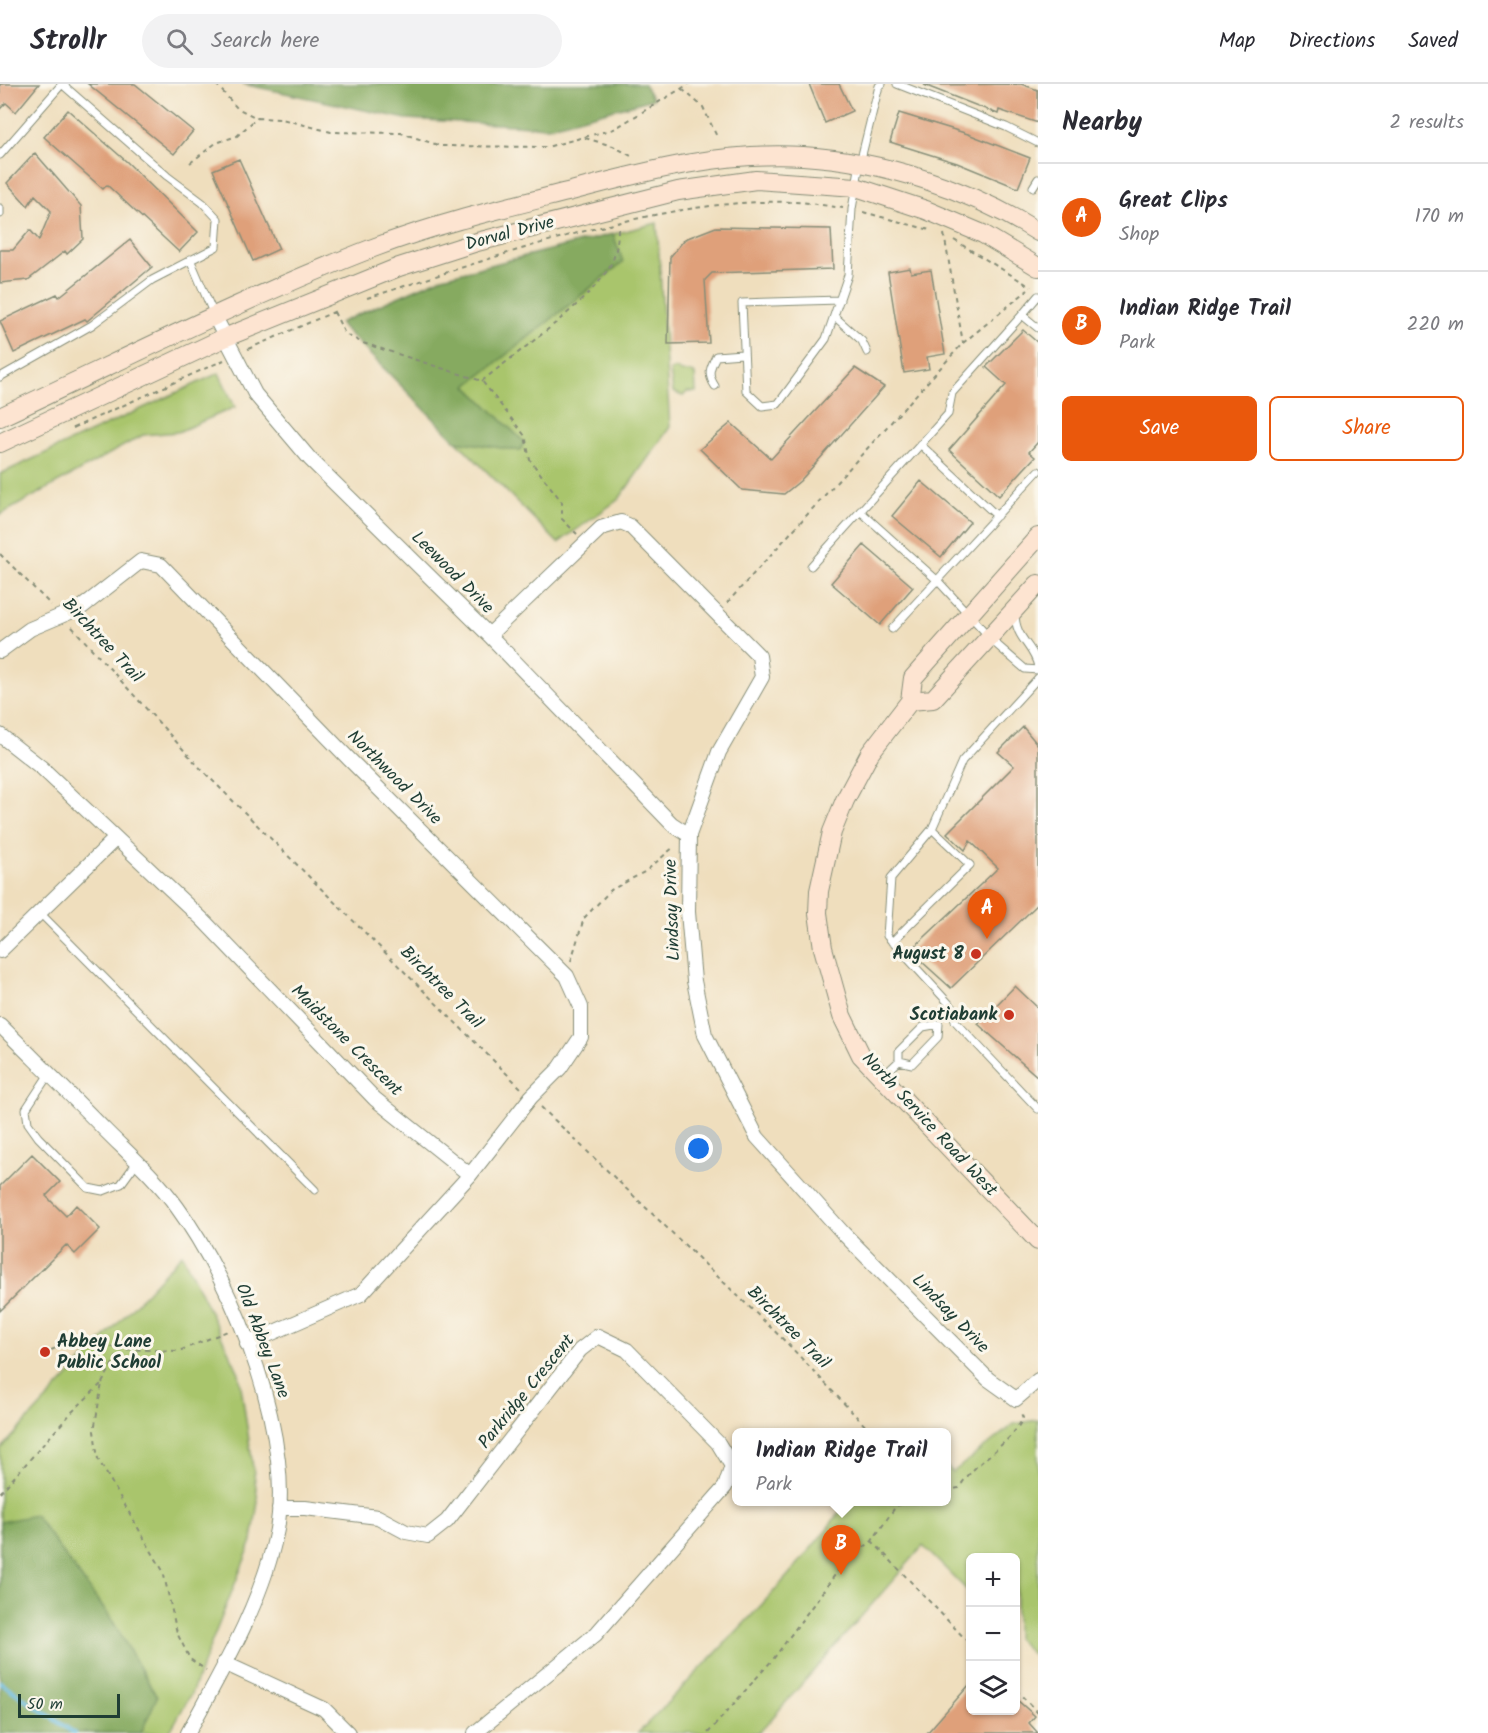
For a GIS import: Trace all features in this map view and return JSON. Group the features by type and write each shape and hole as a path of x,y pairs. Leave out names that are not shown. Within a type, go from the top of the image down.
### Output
{"main road":[{"name":"Dorval Drive","path":"0,417 215,317 376,247 506,207 656,169 726,157 803,156 860,163 913,177 977,199 1038,232"},
{"name":"Dorval Drive","path":"0,443 224,338 399,267 477,242 678,191 756,180 856,188 926,210 983,234 1038,267"},
{"name":"North Service Road West","path":"1038,537 913,678 910,701 870,753 845,800 832,832 819,891 818,913 823,948 842,1016 861,1055 1038,1241"},
{"path":"910,701 933,699 1038,584"}],"street":[{"name":"Leewood Drive","path":"215,317 255,394 310,459 489,635 672,824 689,835"},
{"name":"Lindsay Drive","path":"489,635 601,528 611,523 621,522 630,526 759,656 762,677 753,697 719,752 689,835 693,981 705,1035 757,1137 843,1233 988,1379 1016,1399"},
{"name":"Northwood Drive","path":"0,651 30,629 82,607 141,561 161,565 350,760 567,976 581,1007 581,1037 560,1068 531,1097 470,1175"},
{"name":"Maidstone Crescent","path":"0,735 42,768 202,920 375,1099 470,1175"},
{"path":"0,951 116,838"},
{"name":"Old Abbey Lane","path":"0,1024 137,1162 177,1206 213,1263 264,1390 275,1432 280,1470 275,1542 260,1589 218,1678 188,1733"},
{"path":"247,1344 361,1294 470,1175"},
{"name":"Parkridge Crescent","path":"279,1508 304,1508 378,1517 406,1532 428,1536 447,1521 580,1350 598,1336 627,1350 718,1443 732,1466 725,1487 596,1634 476,1733"},
{"path":"1016,1399 1038,1380"},
{"path":"224,1663 324,1708 348,1733"}],"lane":[{"path":"0,156 62,84 167,176 203,203 218,219 216,247 152,280 92,325 0,377"},
{"path":"840,300 742,303 742,354 746,391 762,406 778,404 826,339 840,300 849,271 852,209 860,163 879,86 882,84"},
{"path":"897,84 1006,127 1038,143"},
{"path":"1033,188 1038,179"},
{"path":"0,208 0,214"},
{"path":"190,259 215,317"},
{"path":"811,566 948,414 952,393 1038,294"},
{"path":"1022,315 1038,328"},
{"path":"834,316 862,341 867,352"},
{"path":"715,386 709,378 709,369 716,356 742,354"},
{"path":"920,444 997,516"},
{"path":"892,629 1038,471"},
{"path":"860,511 938,581 1025,669 1038,669 1036,658 1018,636 1015,609"},
{"path":"1038,678 962,761 932,830 891,878 887,936 954,1009 955,1021 1038,1109"},
{"path":"892,942 970,865 932,830"},
{"path":"39,912 315,1190"},
{"path":"881,1078 899,1061 899,1051 922,1027 939,1024 938,1037 912,1064 899,1061"},
{"path":"49,1074 26,1109 28,1123 38,1137 88,1188 103,1191 121,1184 137,1162"}],"path":[{"path":"216,84 237,108 257,118 282,120 331,132 401,133 441,146 547,147 614,129 689,84"},
{"path":"682,89 703,107 718,139"},
{"path":"190,163 216,143 237,136 257,118"},
{"path":"583,137 613,146 633,157"},
{"path":"360,301 516,251 618,224 673,212 729,204 793,202 852,209 933,231"},
{"path":"482,381 584,298 608,270 618,248 618,224"},
{"path":"963,343 944,234 1032,287 1038,294"},
{"path":"717,614 963,343 1032,287"},
{"path":"64,432 343,308"},
{"path":"334,312 345,334 363,343 482,381 525,436 530,460 562,501 562,519 585,543"},
{"name":"Birchtree Trail","path":"0,554 61,615 201,769 531,1097 788,1344 867,1428"},
{"path":"567,976 584,918 611,890 646,871 689,835"},
{"path":"51,1350 80,1340 121,1348 178,1351 240,1326"},
{"path":"0,1493 72,1412 102,1383 121,1348"},
{"path":"102,1383 94,1431 98,1459 163,1571 177,1633 190,1659 218,1678"},
{"path":"951,1489 959,1488 970,1470 1016,1432 1023,1418 1016,1399"},
{"path":"708,1733 774,1658 843,1564 872,1542 896,1506"},
{"path":"872,1542 966,1640"},
{"path":"1020,1694 1038,1713"}],"green space":[{"path":"243,84 644,84 653,99 548,127 406,119"},
{"path":"657,223 670,427 619,499 558,543 339,323 443,277"},
{"path":"613,234 623,262 467,386 524,442 520,451 456,441 339,323 443,277"},
{"path":"677,369 695,375 696,392 687,392 683,396 673,392 670,370"},
{"path":"219,373 235,407 178,432 143,435 0,515 0,474"},
{"path":"182,1254 239,1373 258,1501 252,1541 191,1694 169,1733 0,1733 0,1450"},
{"path":"1038,1420 1038,1660 1020,1642 1020,1553 966,1553 966,1589 923,1546 759,1733 638,1733 773,1592 844,1506 951,1506 951,1470 953,1472 1014,1424"},
{"path":"35,1515 112,1620 157,1697 141,1733 0,1733 0,1522"}],"building":[{"path":"0,84 39,84 16,112 6,103 0,109"},
{"path":"88,84 135,84 193,131 174,154"},
{"path":"809,84 839,84 852,111 825,123"},
{"path":"1021,84 1038,90 1038,123 999,110 998,114 924,85"},
{"path":"68,110 127,162 198,232 179,252 107,185 103,189 44,137"},
{"path":"899,113 968,134 1030,158 1018,188 957,163 890,142"},
{"path":"35,153 81,206 83,239 67,254 65,251 28,280 0,283 0,250 13,250 30,230 39,240 51,211 35,195 28,206 7,183"},
{"path":"239,159 279,249 253,261 213,170"},
{"path":"716,227 831,229 833,269 712,273 705,280 709,343 668,344 670,257 685,239"},
{"path":"130,240 152,267 87,321 85,319 14,353 0,321 57,294 59,297"},
{"path":"910,268 911,273 931,270 945,354 927,357 929,369 904,373 888,272"},
{"path":"1023,330 1038,343 1038,442 1029,452 1035,457 999,496 949,450 1006,385 986,367"},
{"path":"855,368 884,387 800,481 784,494 742,490 700,449 731,423 771,459"},
{"path":"921,481 970,522 941,557 892,516"},
{"path":"864,545 913,587 880,625 831,583"},
{"path":"1023,727 1038,745 1038,904 951,988 910,951 998,868 970,841 965,850 947,833 1014,766 998,752"},
{"path":"1015,986 1038,1008 1038,1077 978,1024"},
{"path":"32,1154 60,1182 46,1196 66,1216 76,1205 100,1229 75,1254 66,1245 0,1311 0,1186"},
{"path":"966,1689 966,1715 1020,1715 1020,1703 1035,1716 1029,1723 1038,1733 927,1733"}],"waterway":[{"path":"0,1682 74,1733"}],"place":[{"name":"Great Clips","path":"987,939"},
{"name":"August 8","path":"976,954"},
{"name":"Scotiabank","path":"1009,1015"},
{"name":"Abbey Lane Public School","path":"45,1352"},
{"name":"Indian Ridge Trail","path":"841,1575"}]}
